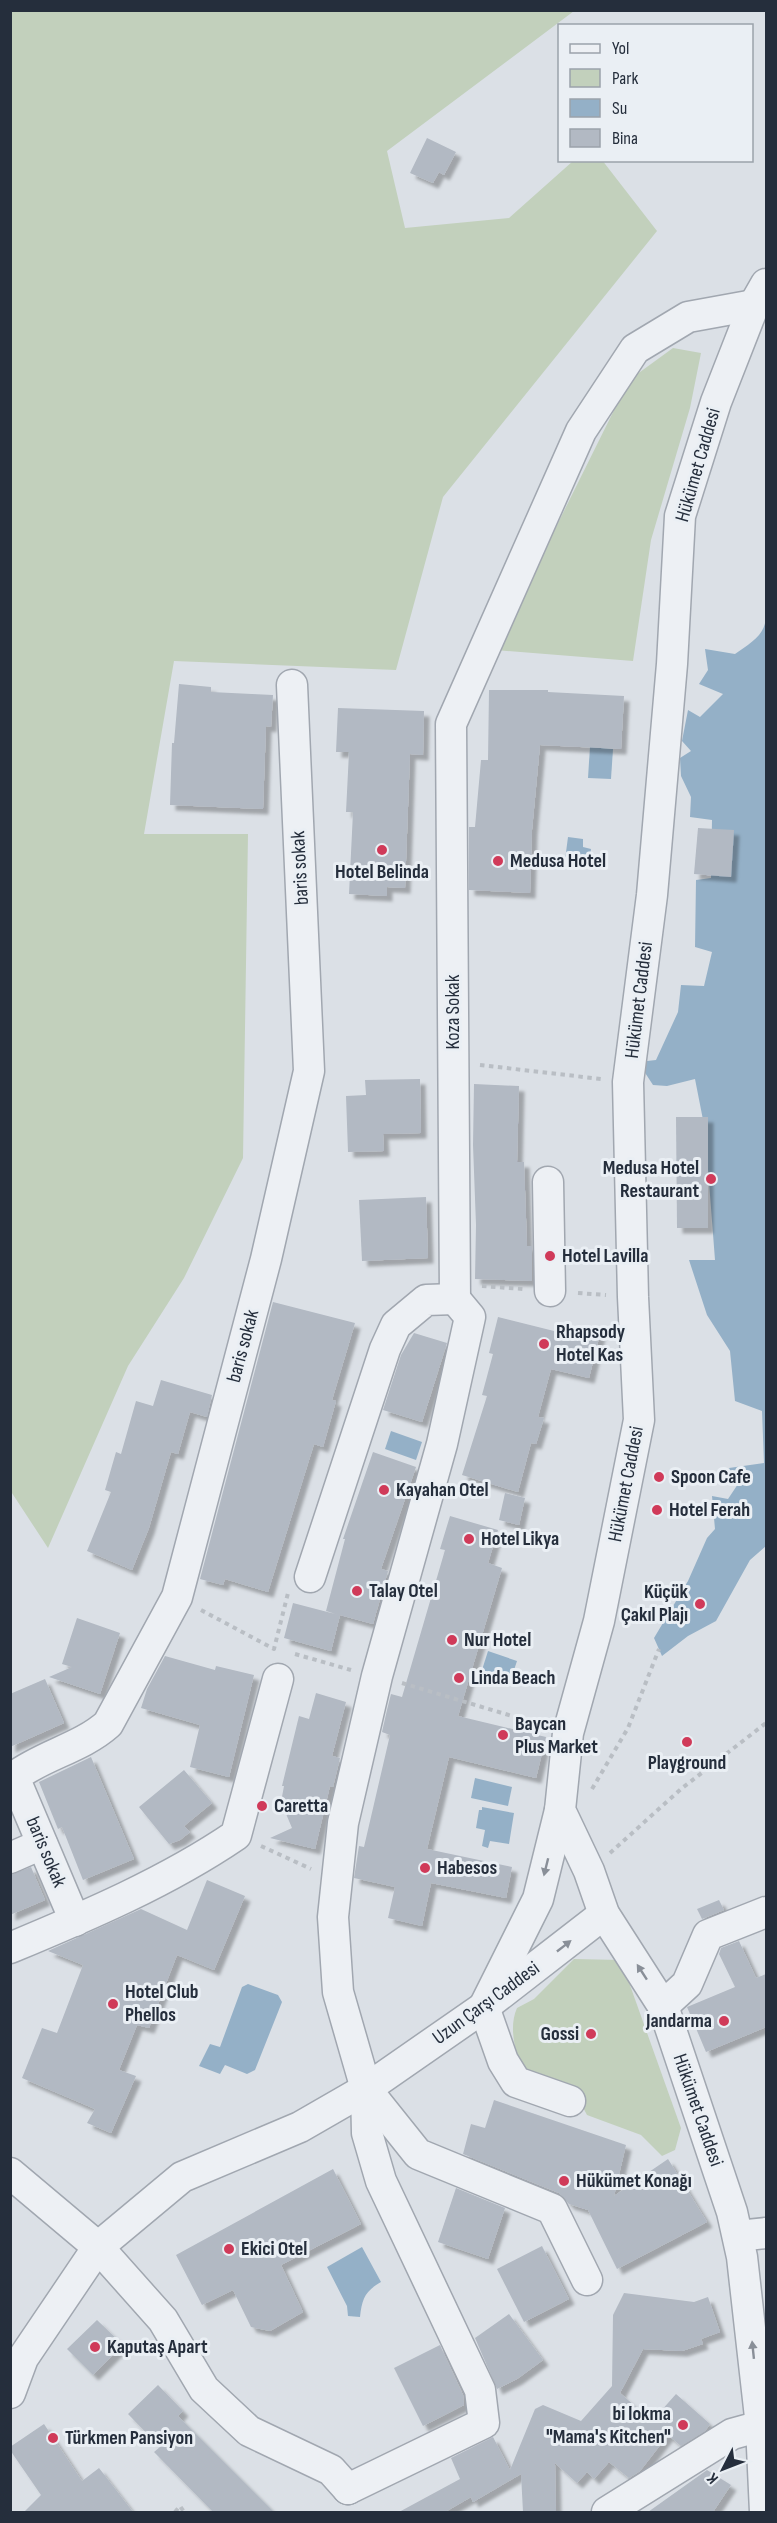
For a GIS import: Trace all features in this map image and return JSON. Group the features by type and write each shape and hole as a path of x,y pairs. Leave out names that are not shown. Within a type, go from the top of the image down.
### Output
{"street":[{"name":"Koza Sokak","path":"455,1299 451,724 581,430 635,349 688,317 760,294"},
{"name":"Hükümet Caddesi","path":"760,294 716,402 680,516 672,664 652,895 628,1082 633,1297 639,1420 599,1621 568,1733 564,1819 589,1871 604,1914 663,2006 732,2212 752,2234 742,2257 761,2426 765,2512"},
{"name":"baris sokak","path":"75,1921 14,1777 30,1764 95,1736 108,1724 177,1597 266,1259 309,1071 292,685"},
{"path":"548,1182 550,1291"},
{"path":"15,2184 98,2247 163,2320 204,2389 249,2431 331,2470 349,2501 483,2423 480,2390 381,2181 367,2133 366,2089 338,1992 333,1917 343,1822 375,1683 442,1444 470,1317 455,1299 426,1300 396,1325 385,1349 310,1576"},
{"path":"10,1948 75,1921 206,1856 236,1835 278,1679"},
{"path":"564,1819 538,1899 484,2007 503,2061 516,2082 570,2101"},
{"path":"10,1858 42,1844"},
{"path":"663,2006 687,1984 708,1935 766,1912"},
{"name":"Uzun Çarşı Caddesi","path":"10,2393 23,2358 98,2247 182,2177 300,2127 366,2089 484,2007 604,1914"},
{"path":"366,2089 418,2154 552,2210 587,2280"},
{"path":"607,2512 732,2434 761,2426"}],"path":[{"path":"453,1062 628,1082"},
{"path":"177,1597 274,1649 290,1584 310,1576"},
{"path":"564,1819 628,1728 659,1649"},
{"path":"455,1698 568,1733"},
{"path":"589,1871 681,1789 766,1724"},
{"path":"236,1835 337,1880"},
{"path":"175,2512 180,2506 184,2512"}],"green space":[{"path":"11,10 574,11 387,151 405,228 509,218 572,162 604,162 657,231 443,497 396,670 174,661 144,834 248,834 243,1158 184,1278 128,1366 48,1548 10,1490"},
{"path":"673,348 701,353 690,408 651,540 633,661 495,650 629,380"},
{"path":"574,1959 621,1960 681,2128 675,2150 662,2156 641,2135 587,2115 578,2098 522,2072 513,2032 517,2008 534,1999"}],"water":[{"path":"766,617 766,1546 750,1560 716,1621 688,1636 662,1656 654,1638 688,1581 707,1538 715,1529 712,1496 728,1499 738,1484 729,1468 764,1463 762,1411 735,1401 730,1351 707,1315 689,1260 715,1260 705,1130 695,1079 667,1086 653,1085 638,1062 656,1060 678,1012 681,985 704,986 712,952 695,947 696,880 711,878 712,820 690,817 691,797 681,776 680,758 691,751 682,741 688,710 700,717 723,694 699,684 708,670 705,649 735,654 759,634"},
{"path":"590,747 613,749 611,779 588,778"},
{"path":"568,837 583,839 583,847 591,849 589,863 583,869 573,869 565,860"},
{"path":"391,1431 422,1442 416,1460 385,1449"},
{"path":"488,1651 517,1661 511,1679 482,1670"},
{"path":"475,1778 512,1787 508,1806 471,1798"},
{"path":"482,1807 514,1813 509,1844 490,1841 488,1848 482,1846 485,1830 476,1828 479,1810 482,1810"},
{"path":"248,1984 278,1995 282,2002 255,2070 247,2074 225,2065 220,2074 199,2066 210,2044 220,2047 242,1987"},
{"path":"362,2247 381,2282 365,2296 360,2317 348,2316 347,2306 327,2267"}],"building":[{"path":"427,138 456,152 444,175 439,172 433,183 410,173"},
{"path":"179,684 211,687 211,692 273,695 271,727 266,726 263,809 170,805 172,743 174,743"},
{"path":"489,690 548,690 548,692 624,696 621,749 540,745 532,830 530,893 469,890 469,827 475,827 481,760 488,760"},
{"path":"338,708 424,711 423,755 410,754 405,888 387,887 387,896 349,894 353,812 346,812 349,752 336,752"},
{"path":"698,828 734,830 731,877 694,874"},
{"path":"420,1079 421,1133 383,1134 384,1151 348,1152 346,1096 366,1095 365,1080"},
{"path":"474,1084 519,1086 517,1162 524,1162 527,1246 532,1246 532,1281 475,1279"},
{"path":"676,1117 708,1117 708,1228 677,1228"},
{"path":"426,1197 428,1258 362,1261 359,1200"},
{"path":"273,1302 355,1323 332,1400 336,1401 323,1447 314,1444 268,1592 225,1579 223,1585 200,1579"},
{"path":"498,1317 562,1333 564,1325 600,1334 589,1378 551,1369 538,1417 544,1418 536,1444 531,1443 518,1492 462,1475 487,1396 482,1395 493,1354 489,1353"},
{"path":"414,1333 447,1343 422,1422 383,1410 401,1355"},
{"path":"161,1380 212,1395 207,1417 190,1412 178,1454 171,1452 149,1528 132,1570 87,1551 111,1492 105,1490 116,1452 121,1454 136,1401 153,1406"},
{"path":"373,1452 416,1467 381,1569 388,1571 373,1624 340,1615 331,1651 284,1638 293,1603 339,1615 326,1611 345,1539 343,1539"},
{"path":"505,1493 525,1498 519,1525 499,1520"},
{"path":"450,1516 498,1530 488,1563 502,1568 458,1716 546,1737 536,1778 449,1757 427,1849 512,1867 506,1898 431,1883 422,1926 388,1918 395,1887 354,1878 359,1846 364,1847 390,1735 382,1732 391,1694 402,1697 445,1550 440,1549"},
{"path":"77,1618 120,1633 100,1694 49,1677 72,1667 62,1664"},
{"path":"165,1656 215,1670 216,1666 254,1675 229,1777 190,1767 200,1725 141,1708 147,1689"},
{"path":"45,1679 64,1723 10,1747 10,1694"},
{"path":"316,1693 346,1702 332,1756 340,1758 333,1787 330,1786 315,1849 270,1838 292,1828 281,1802 284,1786 282,1786 299,1716 309,1719"},
{"path":"91,1757 134,1859 83,1880 62,1827 58,1829 39,1782"},
{"path":"184,1770 212,1803 184,1826 190,1832 180,1840 169,1844 139,1807"},
{"path":"31,1867 45,1900 10,1915 10,1875"},
{"name":"Hotel Club Phellos","path":"207,1880 245,1896 214,1970 177,1955 149,2028 137,2025 119,2070 136,2076 111,2133 87,2123 95,2109 22,2078 42,2028 57,2033 83,1965 48,1951 141,1909 187,1930"},
{"path":"719,1900 724,1910 702,1919 697,1909"},
{"path":"739,1941 756,1978 766,1974 766,2027 706,2052 687,2007 735,1987 719,1954 721,1948"},
{"name":"Hükümet Konağı","path":"494,2100 626,2145 614,2196 668,2159 707,2222 617,2269 588,2210 569,2204 559,2193 463,2154 471,2124 485,2128"},
{"name":"Ekici Otel","path":"333,2169 361,2224 281,2265 303,2312 270,2331 251,2327 233,2290 202,2305 176,2255"},
{"path":"456,2188 505,2208 488,2259 438,2242"},
{"path":"542,2246 569,2299 524,2322 497,2269"},
{"path":"624,2293 694,2302 708,2297 720,2332 701,2339 703,2344 682,2351 643,2349 620,2393 652,2421 676,2394 710,2424 705,2431 681,2446 668,2435 640,2471 629,2478 609,2462 594,2479 587,2472 577,2483 555,2463 556,2512 523,2512 521,2474 473,2502 471,2497 445,2512 399,2512 460,2479 451,2458 493,2437 510,2470 535,2409 543,2405 581,2421 612,2386 613,2315"},
{"path":"509,2314 543,2360 517,2379 497,2389 475,2338"},
{"name":"Kaputaş Apart","path":"97,2320 123,2345 93,2375 67,2349"},
{"path":"440,2345 463,2395 464,2405 423,2426 394,2368"},
{"path":"158,2385 183,2411 178,2416 274,2512 213,2512 154,2452 160,2447 128,2414"},
{"path":"44,2424 82,2481 99,2468 133,2512 24,2512 41,2495 10,2447"},
{"path":"707,2470 731,2485 713,2512 648,2512"}],"place":[{"name":"Hotel Belinda","path":"382,850"},
{"name":"Medusa Hotel","path":"498,861"},
{"name":"Medusa Hotel Restaurant","path":"711,1179"},
{"name":"Hotel Lavilla","path":"550,1256"},
{"name":"Rhapsody Hotel Kas","path":"544,1344"},
{"name":"Spoon Cafe","path":"659,1477"},
{"name":"Kayahan Otel","path":"384,1490"},
{"name":"Hotel Ferah","path":"657,1510"},
{"name":"Hotel Likya","path":"469,1539"},
{"name":"Talay Otel","path":"357,1591"},
{"name":"Küçük Çakıl Plajı","path":"700,1604"},
{"name":"Nur Hotel","path":"452,1640"},
{"name":"Linda Beach","path":"459,1678"},
{"name":"Baycan Plus Market","path":"503,1735"},
{"name":"Playground","path":"687,1742"},
{"name":"Caretta","path":"262,1806"},
{"name":"Habesos","path":"425,1868"},
{"name":"Hotel Club Phellos","path":"113,2004"},
{"name":"Jandarma","path":"724,2021"},
{"name":"Gossi","path":"591,2034"},
{"name":"Hükümet Konağı","path":"564,2181"},
{"name":"Ekici Otel","path":"229,2249"},
{"name":"Kaputaş Apart","path":"95,2347"},
{"name":"bi lokma \"Mama's Kitchen\"","path":"683,2425"},
{"name":"Türkmen Pansiyon","path":"53,2438"}]}
